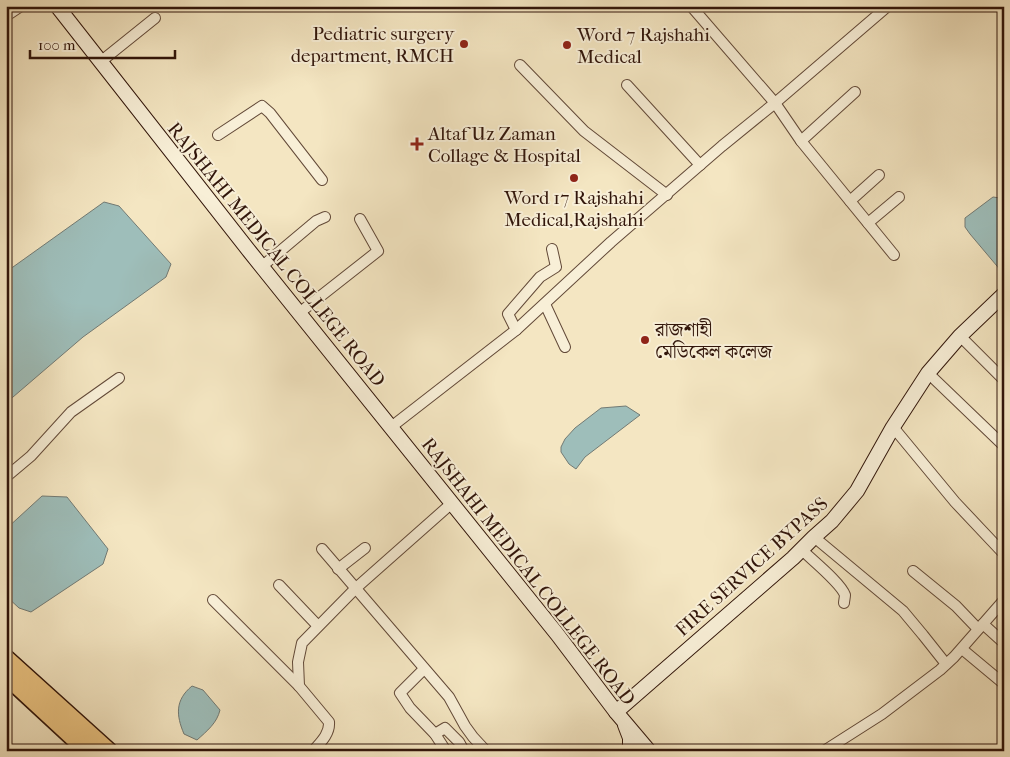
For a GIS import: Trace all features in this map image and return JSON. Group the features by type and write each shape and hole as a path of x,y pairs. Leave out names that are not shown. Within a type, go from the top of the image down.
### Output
{"highway":[{"path":"6,658 109,751"},
{"path":"6,676 87,751"}],"main road":[{"name":"RAJSHAHI MEDICAL COLLEGE ROAD","path":"57,6 250,252 622,716"},
{"name":"RAJSHAHI MEDICAL COLLEGE ROAD","path":"63,6 395,424 622,716"},
{"name":"FIRE SERVICE BYPASS","path":"622,716 832,521 857,491 893,427 928,373 960,336 1004,294"},
{"path":"622,716 630,738 630,751"},
{"path":"622,716 649,751"}],"street":[{"path":"6,16 21,6"},
{"path":"691,6 775,103 801,140 894,255"},
{"path":"395,424 516,330 700,165 888,6"},
{"path":"104,59 155,18"},
{"path":"520,65 584,132 667,195"},
{"path":"627,85 700,165"},
{"path":"801,140 855,92"},
{"path":"218,135 262,106 322,180"},
{"path":"850,201 879,175"},
{"path":"868,223 899,197"},
{"path":"266,263 316,221 325,217"},
{"path":"303,310 378,251 360,219"},
{"path":"516,330 508,314 540,276 556,267 552,249"},
{"path":"545,304 565,347"},
{"path":"960,336 1004,380"},
{"path":"928,373 1004,446"},
{"path":"6,477 31,456 70,412 119,378"},
{"path":"893,427 955,502 1004,554"},
{"path":"300,686 298,662 302,644 356,588 452,503"},
{"path":"814,537 902,611 946,664"},
{"path":"338,569 365,548"},
{"path":"322,549 449,697 465,726 486,751"},
{"path":"802,550 841,588 845,596 844,603"},
{"path":"913,571 980,626 1004,643"},
{"path":"279,585 318,626"},
{"path":"212,600 300,686 329,722 330,729 313,751"},
{"path":"824,751 882,714 946,664 1004,600"},
{"path":"962,648 1004,684"},
{"path":"424,669 400,693 410,708 435,734 446,751"},
{"path":"435,734 445,728 459,742 464,751"}],"water":[{"path":"993,197 1004,201 1004,270 1002,272 965,227 965,218"},
{"path":"104,202 119,206 171,264 166,277 83,337 6,403 6,272"},
{"path":"626,406 640,415 585,457 576,469 569,464 561,452 561,447 565,439 575,428 601,408"},
{"path":"42,496 67,497 108,549 103,564 31,612 19,608 6,596 6,529"},
{"path":"192,686 203,690 220,710 214,723 197,740 184,734 179,720 180,702 186,691"}],"place":[{"name":"Pediatric surgery department, RMCH","path":"464,44"},
{"name":"Word 7 Rajshahi Medical","path":"567,45"},
{"name":"Altaf Uz Zaman Collage & Hospital","path":"417,144"},
{"name":"Word 17 Rajshahi Medical,Rajshahi","path":"574,178"},
{"name":"রাজশাহী মেডিকেল কলেজ","path":"645,340"}]}
